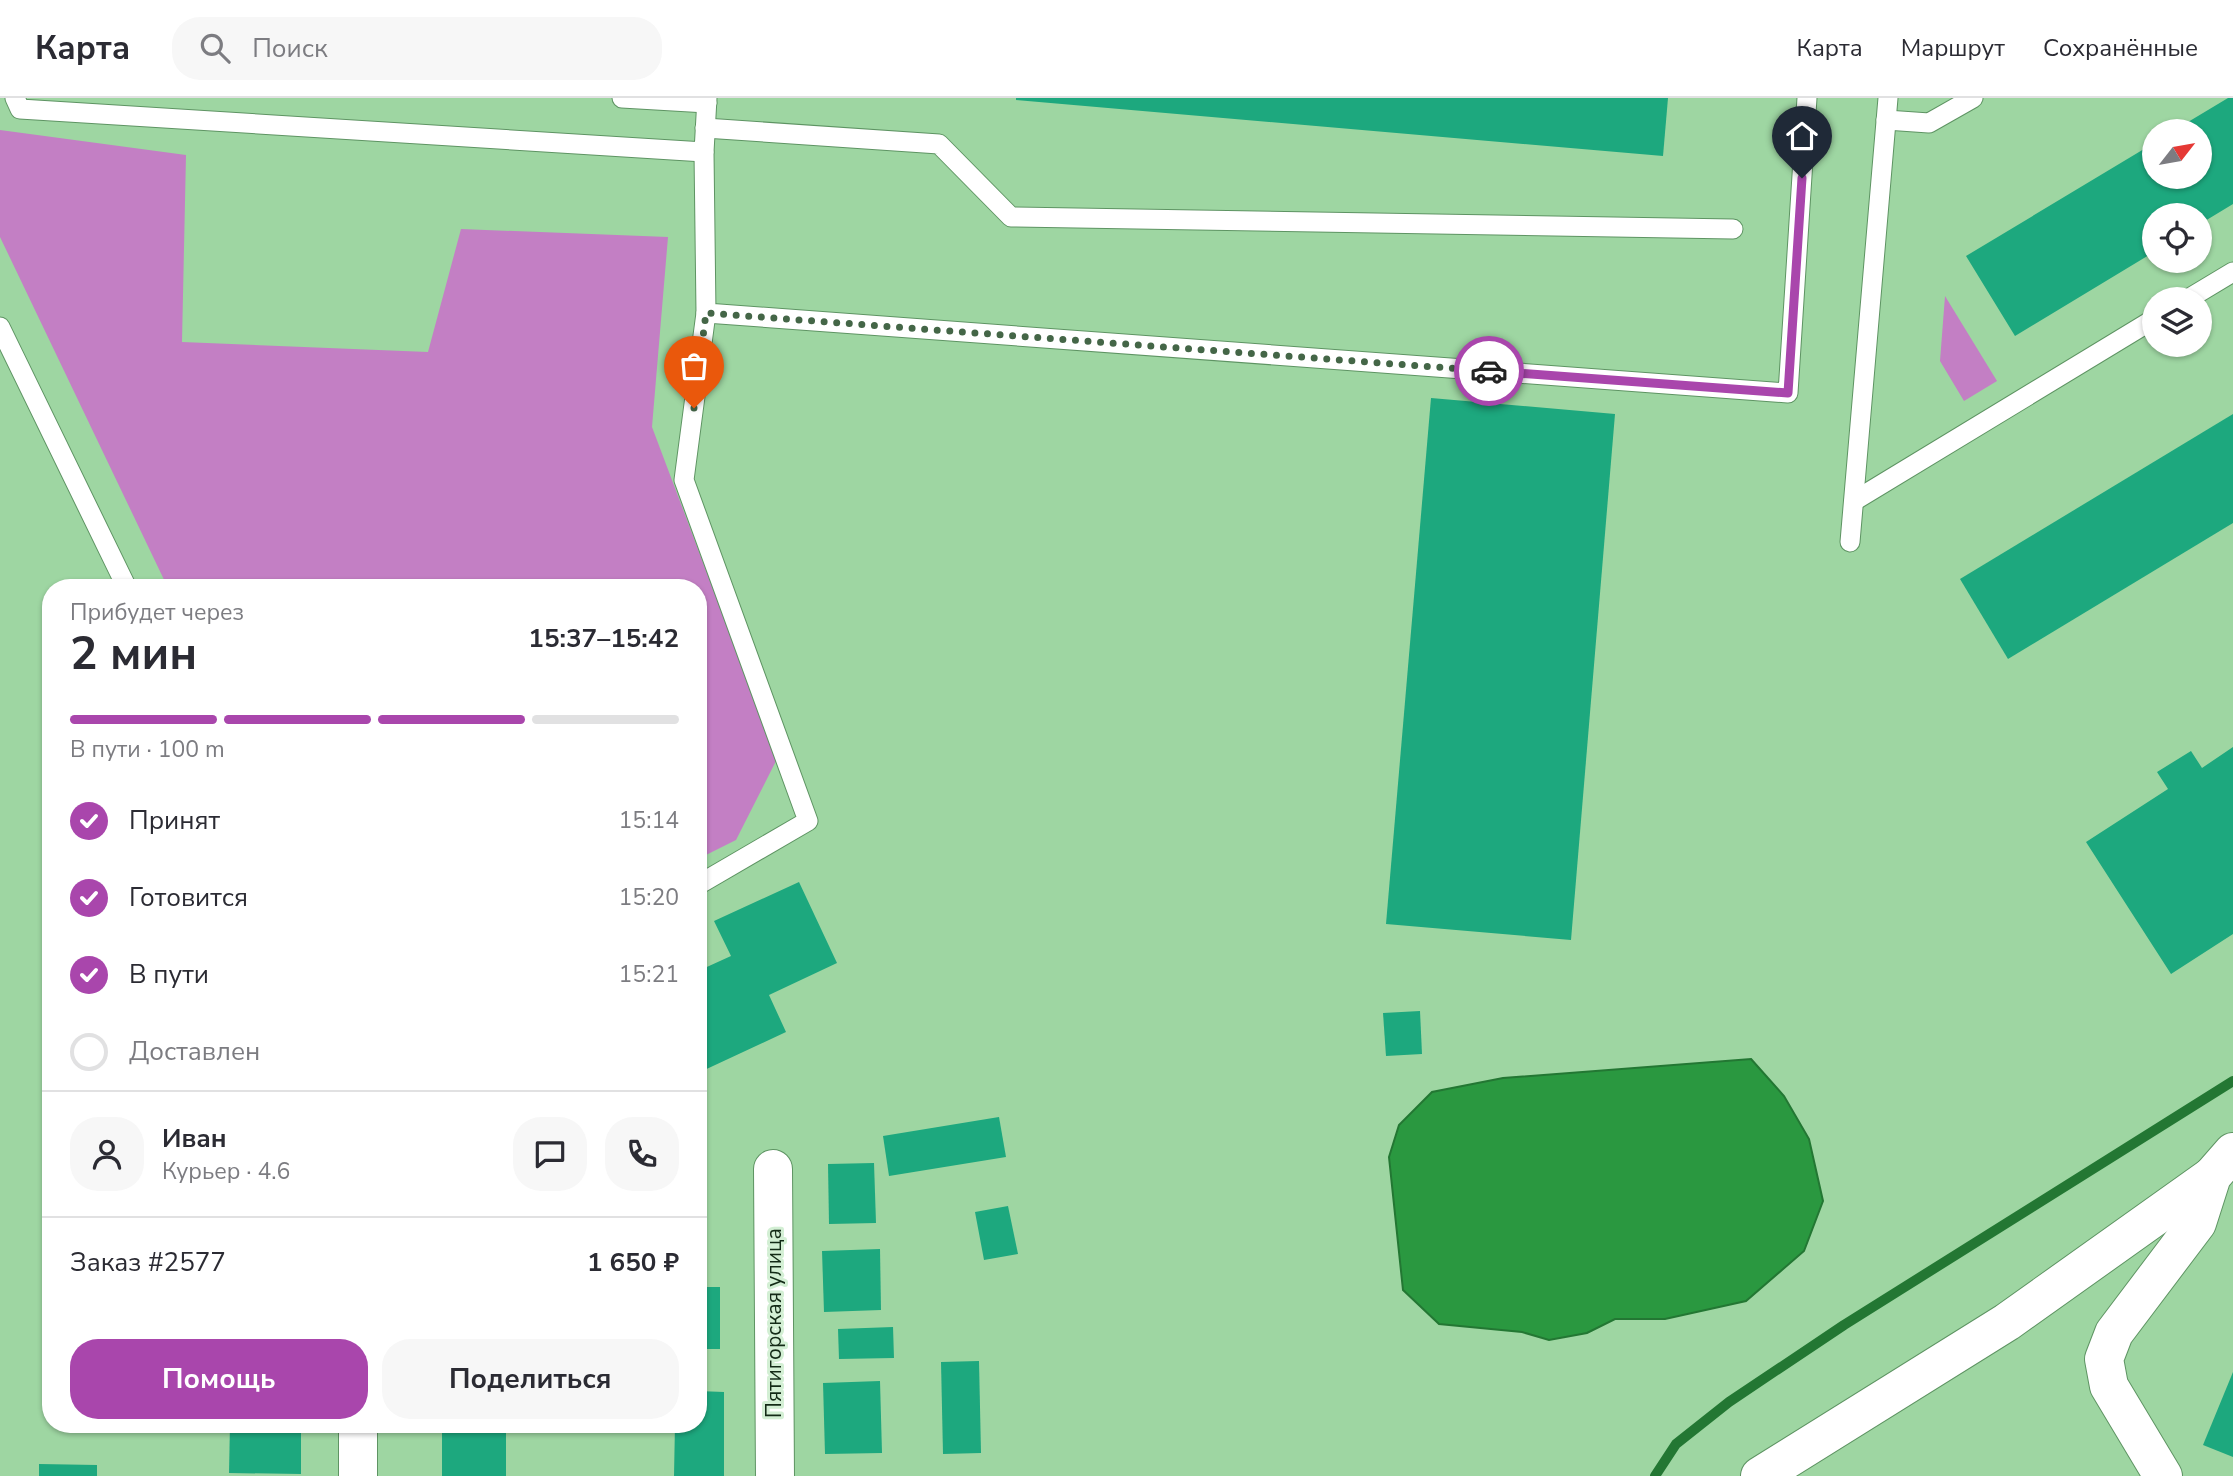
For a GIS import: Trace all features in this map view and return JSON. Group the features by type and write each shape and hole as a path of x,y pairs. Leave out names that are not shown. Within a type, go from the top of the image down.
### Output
{"street":[{"path":"1760,1476 2007,1322 2223,1164"},
{"path":"2163,1476 2109,1386 2104,1359 2114,1333 2197,1223 2223,1164"},
{"name":"Пятигорская улица","path":"772,1169 775,1476"},
{"path":"358,1433 358,1476"}],"lane":[{"path":"15,98 20,109 704,152"},
{"path":"622,98 707,100 704,152 706,313 684,480 808,821 707,880"},
{"path":"706,313 1788,393 1807,98"},
{"path":"1850,542 1888,98"},
{"path":"1886,120 1929,123 1973,98"},
{"path":"705,128 939,144 1011,217 1733,229"},
{"path":"2208,287 2233,272"},
{"path":"1854,501 2142,326"},
{"path":"0,327 123,579"}],"shaded area":[{"path":"0,130 186,155 182,342 428,352 461,229 668,237 652,427 777,759 736,840 707,854 707,579 164,579 0,237"},
{"path":"1945,296 1997,381 1964,401 1940,361"},
{"path":"1751,1059 1784,1096 1809,1139 1823,1201 1804,1251 1746,1301 1665,1319 1615,1319 1587,1333 1549,1340 1522,1332 1439,1324 1403,1290 1389,1157 1399,1125 1432,1092 1503,1078"}],"building":[{"path":"1016,98 1668,98 1663,156"},
{"path":"2228,98 2233,98 2233,204 2212,217 2212,203 2142,203 2142,259 2015,336 1966,256 2142,150 2142,189 2212,189 2212,119 2193,119"},
{"path":"1431,398 1615,414 1571,940 1386,924"},
{"path":"2233,414 2233,523 2008,659 1960,579"},
{"path":"2233,747 2233,934 2171,974 2086,842 2168,789 2157,772 2191,751 2202,768"},
{"path":"799,882 837,963 769,995 786,1032 707,1069 707,967 731,956 714,921"},
{"path":"1420,1011 1422,1054 1386,1056 1383,1013"},
{"path":"999,1117 1006,1157 889,1176 883,1136"},
{"path":"874,1163 876,1223 829,1224 828,1164"},
{"path":"1008,1206 1018,1254 984,1260 975,1212"},
{"path":"880,1249 881,1310 824,1312 822,1251"},
{"path":"707,1287 720,1287 720,1349 707,1349"},
{"path":"893,1327 894,1358 839,1359 838,1329"},
{"path":"979,1361 981,1453 943,1454 941,1362"},
{"path":"2233,1372 2233,1457 2203,1445"},
{"path":"880,1381 882,1453 825,1454 823,1383"},
{"path":"707,1391 724,1392 724,1476 674,1476 675,1433 707,1433"},
{"path":"230,1433 301,1433 301,1474 229,1473"},
{"path":"442,1433 506,1433 506,1476 442,1476"},
{"path":"39,1464 97,1465 97,1476 39,1476"}],"waterway":[{"path":"1655,1476 1676,1444 1729,1402 1844,1325 2233,1081"}],"way so far":[{"path":"694,408 706,313 1489,371"}],"route":[{"path":"1489,371 1788,393 1802,178"}]}
